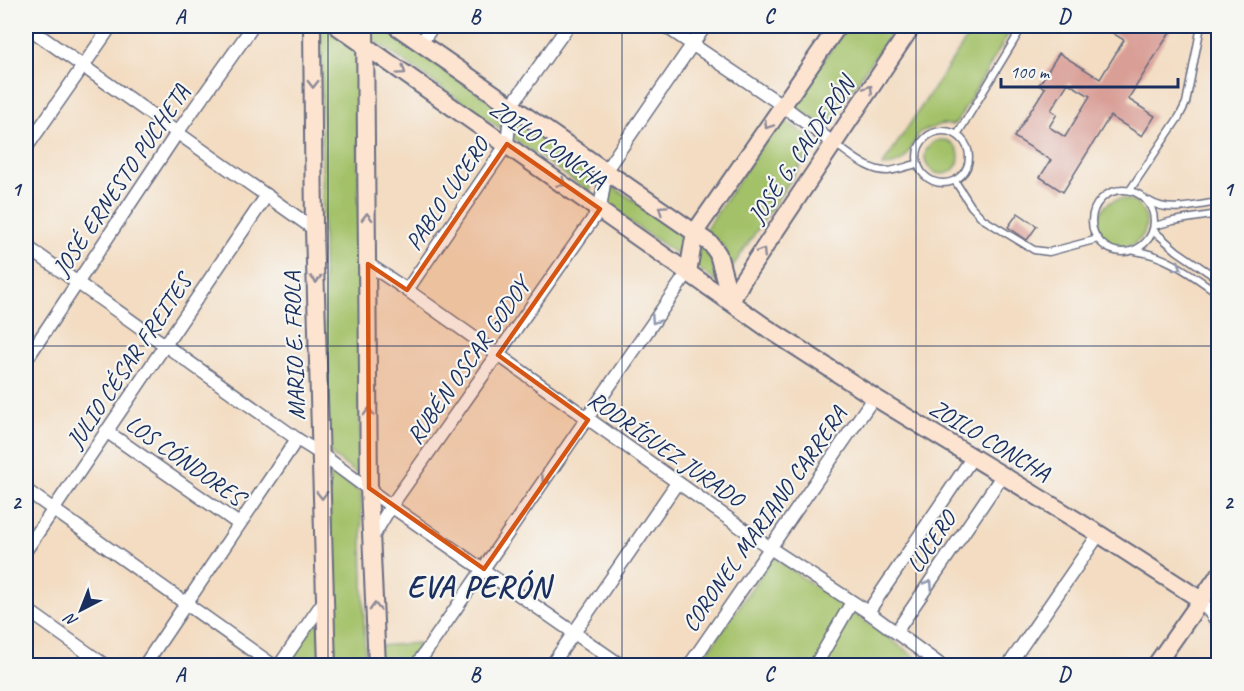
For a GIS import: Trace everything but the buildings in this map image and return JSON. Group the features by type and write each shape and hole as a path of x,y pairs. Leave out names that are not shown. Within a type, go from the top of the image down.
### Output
{"street":[{"path":"26,26 314,229"},
{"path":"26,148 111,26"},
{"name":"JOSÉ ERNESTO PUCHETA","path":"26,360 177,133 253,26"},
{"name":"MARIO E. FROLA","path":"312,26 314,229 327,666"},
{"name":"ZOILO CONCHA","path":"337,26 767,328 874,397 1099,534 1212,589 1218,623"},
{"path":"365,26 369,488 377,666"},
{"name":"ZOILO CONCHA","path":"396,26 711,244 718,254 731,302"},
{"path":"421,43 433,26"},
{"name":"PABLO LUCERO","path":"407,290 507,144 511,106 568,26"},
{"path":"665,26 782,105 833,143"},
{"path":"600,209 606,170 705,26"},
{"name":"JOSÉ G. CALDERÓN","path":"688,272 695,232 838,26"},
{"name":"JOSÉ G. CALDERÓN","path":"731,302 742,281 912,26"},
{"name":"JULIO CÉSAR FREITES","path":"26,550 267,195"},
{"name":"RUBÉN OSCAR GODOY","path":"372,538 391,506 600,209"},
{"path":"26,246 369,488 391,506 622,666"},
{"name":"RODRÍGUEZ JURADO","path":"368,264 677,483 770,548 868,612 942,666"},
{"path":"416,666 688,272"},
{"name":"CORONEL MARIANO CARRERA","path":"689,666 874,397"},
{"name":"LOS CÓNDORES","path":"106,431 239,524"},
{"path":"144,666 297,439"},
{"name":"LUCERO","path":"868,612 972,458"},
{"name":"LUCERO","path":"896,632 1002,476"},
{"path":"551,666 677,483"},
{"path":"26,490 276,666 324,601"},
{"path":"1008,666 1099,534"},
{"path":"1155,666 1212,589"},
{"path":"815,666 852,602"},
{"path":"26,609 106,666"}],"lane":[{"path":"957,135 1023,26"},
{"path":"1130,190 1186,103 1201,26"},
{"path":"942,131 957,135 967,147 969,163 962,176 955,181 940,184 932,182 925,177 917,164 918,149 927,136 942,131"},
{"path":"833,143 876,169 886,171 917,164"},
{"path":"955,181 971,206 983,219 1034,250 1049,252 1098,239"},
{"path":"1218,202 1169,208 1158,207 1130,190 1120,189 1111,192 1096,204 1091,221 1098,239 1110,250 1118,252 1134,250 1164,258 1218,293"},
{"path":"1134,250 1146,242 1154,228 1153,211 1145,198"},
{"path":"1154,228 1173,221 1218,214"},
{"path":"1154,228 1177,251 1218,279"}],"highlighted area":[{"path":"507,144 600,209 498,355 588,420 484,569 369,488 368,264 407,290"}],"green space":[{"path":"325,26 353,42 358,56 360,476 328,452 321,30"},
{"path":"372,26 381,26 501,109 501,129 372,39"},
{"path":"847,26 896,26 826,127 793,105"},
{"path":"975,26 1013,26 958,120 953,125 942,124 920,132 903,160 882,166"},
{"path":"781,118 816,142 731,269 724,247 704,232"},
{"path":"517,120 593,173 590,192 513,138"},
{"path":"942,140 954,145 959,157 954,169 942,174 930,169 925,157 930,145"},
{"path":"613,187 689,236 684,259 607,206"},
{"path":"1117,199 1127,199 1142,209 1146,223 1145,232 1136,243 1127,247 1117,247 1102,237 1098,228 1098,218 1108,203"},
{"path":"700,245 709,252 718,283 695,266"},
{"path":"329,470 361,493 365,665 334,665"},
{"path":"773,557 927,665 698,666"},
{"path":"315,623 319,625 320,665 286,666"},
{"path":"418,643 419,645 405,666 380,665 379,646"}],"district":[{"name":"EVA PERÓN","path":"479,587"}]}
